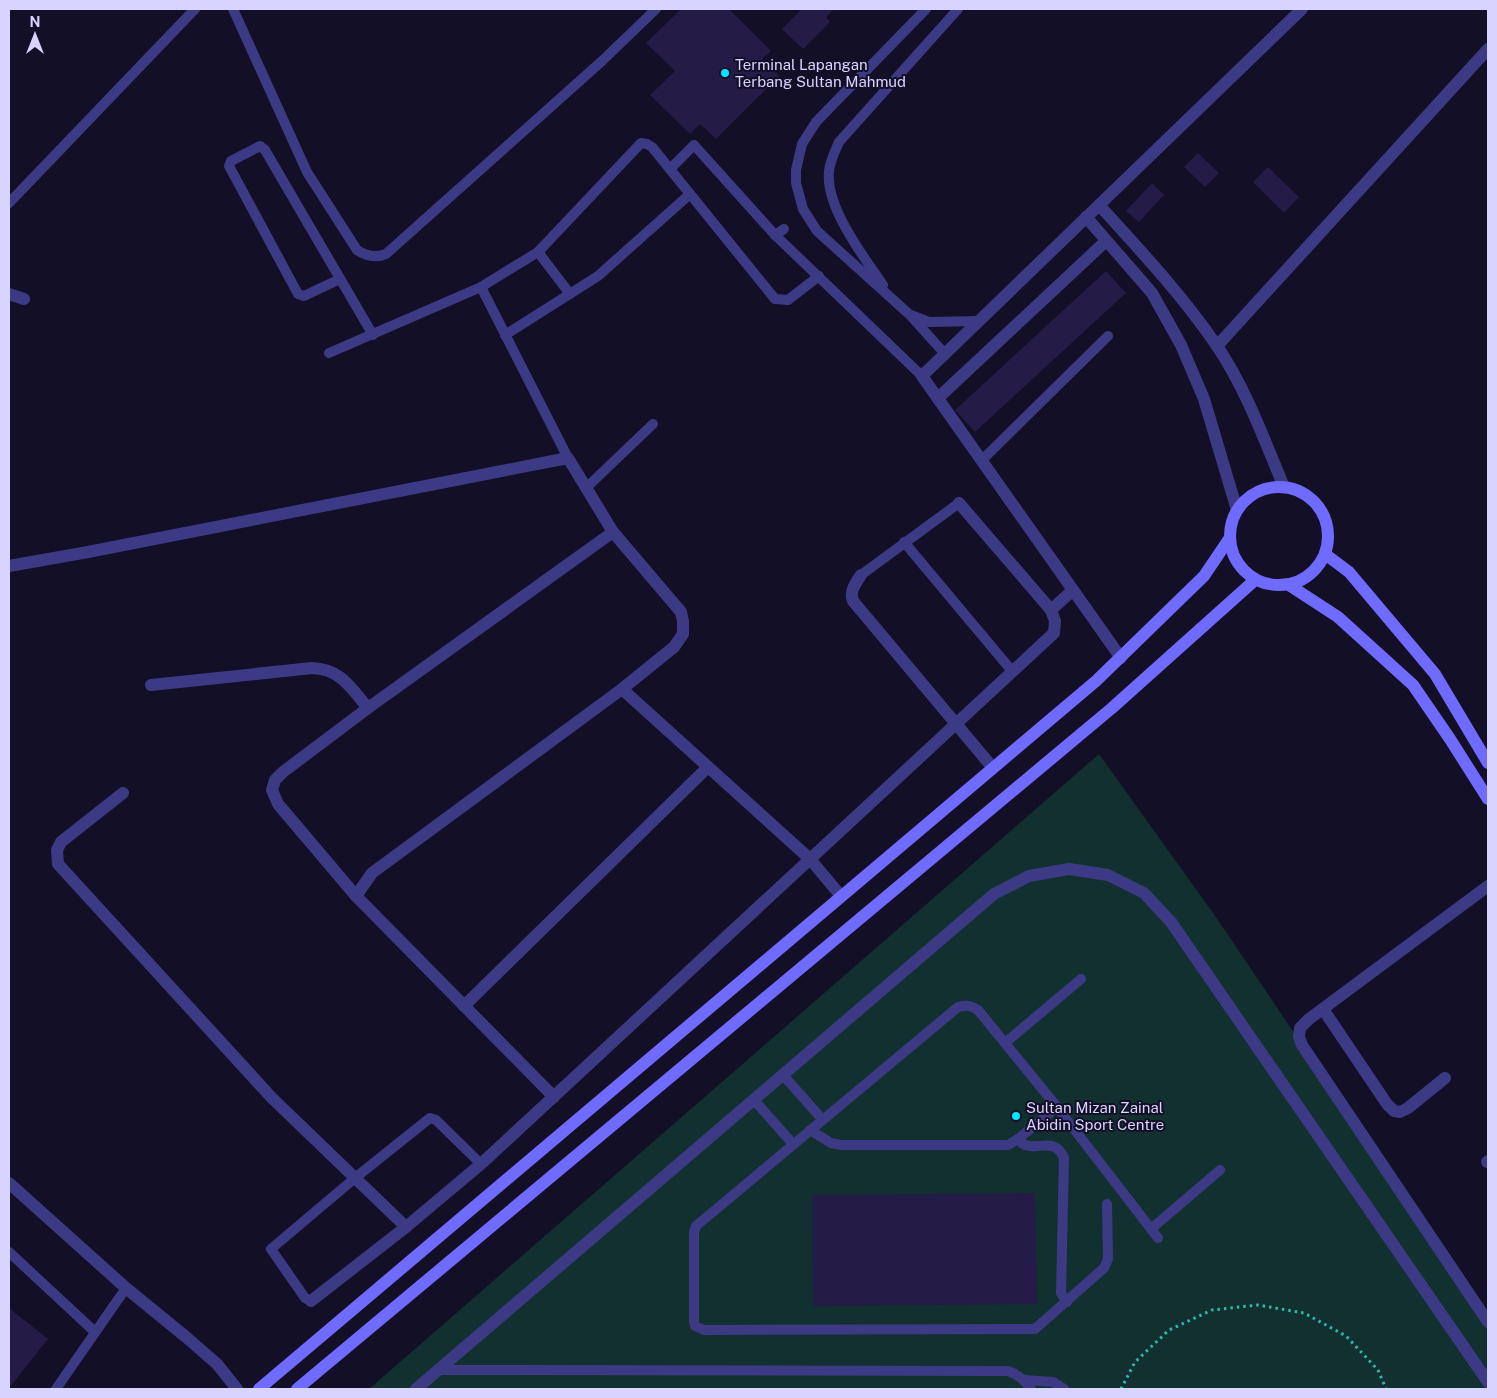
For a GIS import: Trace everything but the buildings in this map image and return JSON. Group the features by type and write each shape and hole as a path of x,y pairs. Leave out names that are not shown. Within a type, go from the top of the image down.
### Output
{"main road":[{"path":"1284,487 1298,490 1311,498 1321,510 1327,524 1328,539 1325,554 1318,567 1305,578 1289,584 1272,585 1255,580 1242,570 1232,555 1229,539 1230,522 1237,510 1250,495 1266,488 1284,487"},
{"path":"259,1389 1096,681 1204,576 1229,539"},
{"path":"1325,554 1356,579 1435,674 1488,763"},
{"path":"297,1389 1112,708 1255,580"},
{"path":"1289,584 1338,617 1413,685 1488,799"}],"street":[{"path":"1121,658 922,376 1302,9"},
{"path":"1217,346 1488,49"},
{"path":"1099,205 1165,278 1217,346 1250,404 1284,487"},
{"path":"1086,217 1152,293 1181,345 1204,399 1237,510"},
{"path":"938,398 1106,241"},
{"path":"9,294 24,299"},
{"path":"9,566 568,458 613,532 681,612 683,634 674,647 622,689 372,873 356,896"},
{"path":"311,1301 406,1227 481,1164 1054,632 1055,622 1051,610 960,503"},
{"path":"554,1097 356,896 278,804 272,790 276,780 283,772 368,708 613,532"},
{"path":"861,575 852,590 851,596 853,601 993,768"},
{"path":"1051,610 1073,590"},
{"path":"151,685 325,668 344,679 368,708"},
{"path":"622,689 810,859 841,896"},
{"path":"464,1006 708,767"},
{"path":"123,793 61,842 57,850 58,864 272,1098 406,1227"},
{"path":"416,1389 994,894 1030,876 1069,869 1108,875 1144,893 1171,922 1488,1382"},
{"path":"1488,886 1323,1009 1300,1028 1299,1037 1302,1045 1488,1322"},
{"path":"1323,1009 1387,1104 1394,1111 1400,1112 1408,1108 1445,1078"},
{"path":"9,1183 126,1288 217,1364 237,1389"}],"lane":[{"path":"9,203 195,9"},
{"path":"232,9 307,172 357,250 363,254 379,257 386,254 587,75 656,9"},
{"path":"926,9 816,122 802,144 796,170 798,196 809,220 827,240 910,315 946,354"},
{"path":"894,300 850,238 830,186 829,172 839,142 958,9"},
{"path":"329,353 481,287 538,252 641,143 652,147 775,299 788,300 819,276"},
{"path":"670,169 694,145 779,232 793,251 922,376"},
{"path":"340,279 304,296 298,294 229,166 231,162 260,146 265,150 373,335"},
{"path":"506,335 598,276 690,194"},
{"path":"538,252 570,294"},
{"path":"481,287 568,458"},
{"path":"910,315 929,322 979,321"},
{"path":"982,460 1108,336"},
{"path":"586,488 653,424"},
{"path":"861,575 960,503"},
{"path":"904,542 1012,671"},
{"path":"1005,1043 1081,979"},
{"path":"1106,1204 1106,1264 1104,1268 1035,1329 704,1330 700,1329 694,1322 694,1232 696,1226 958,1007 965,1005 978,1010 1057,1107 1158,1238"},
{"path":"783,1075 822,1119"},
{"path":"754,1100 793,1144"},
{"path":"810,1130 831,1143 841,1145 1008,1145 1018,1140 1057,1107"},
{"path":"311,1301 305,1298 271,1249 355,1178 430,1118 436,1120 481,1164"},
{"path":"1018,1140 1025,1145 1051,1145 1061,1152 1064,1158 1061,1293 1067,1302"},
{"path":"1151,1229 1220,1170"},
{"path":"9,1252 95,1332"},
{"path":"56,1389 126,1288"},
{"path":"440,1370 1008,1371 1017,1374 1031,1389"},
{"path":"1024,1380 1053,1382 1064,1389"}],"path":[{"path":"1120,1389 1135,1362 1169,1330 1212,1310 1258,1305 1304,1313 1346,1336 1378,1370 1386,1389"}],"green space":[{"name":"Sultan Mizan Zainal Abidin Sport Centre","path":"1099,754 1213,913 1488,1319 1488,1389 369,1389"}],"place":[{"name":"Terminal Lapangan Terbang Sultan Mahmud","path":"725,73"},
{"name":"Sultan Mizan Zainal Abidin Sport Centre","path":"1016,1116"}]}
